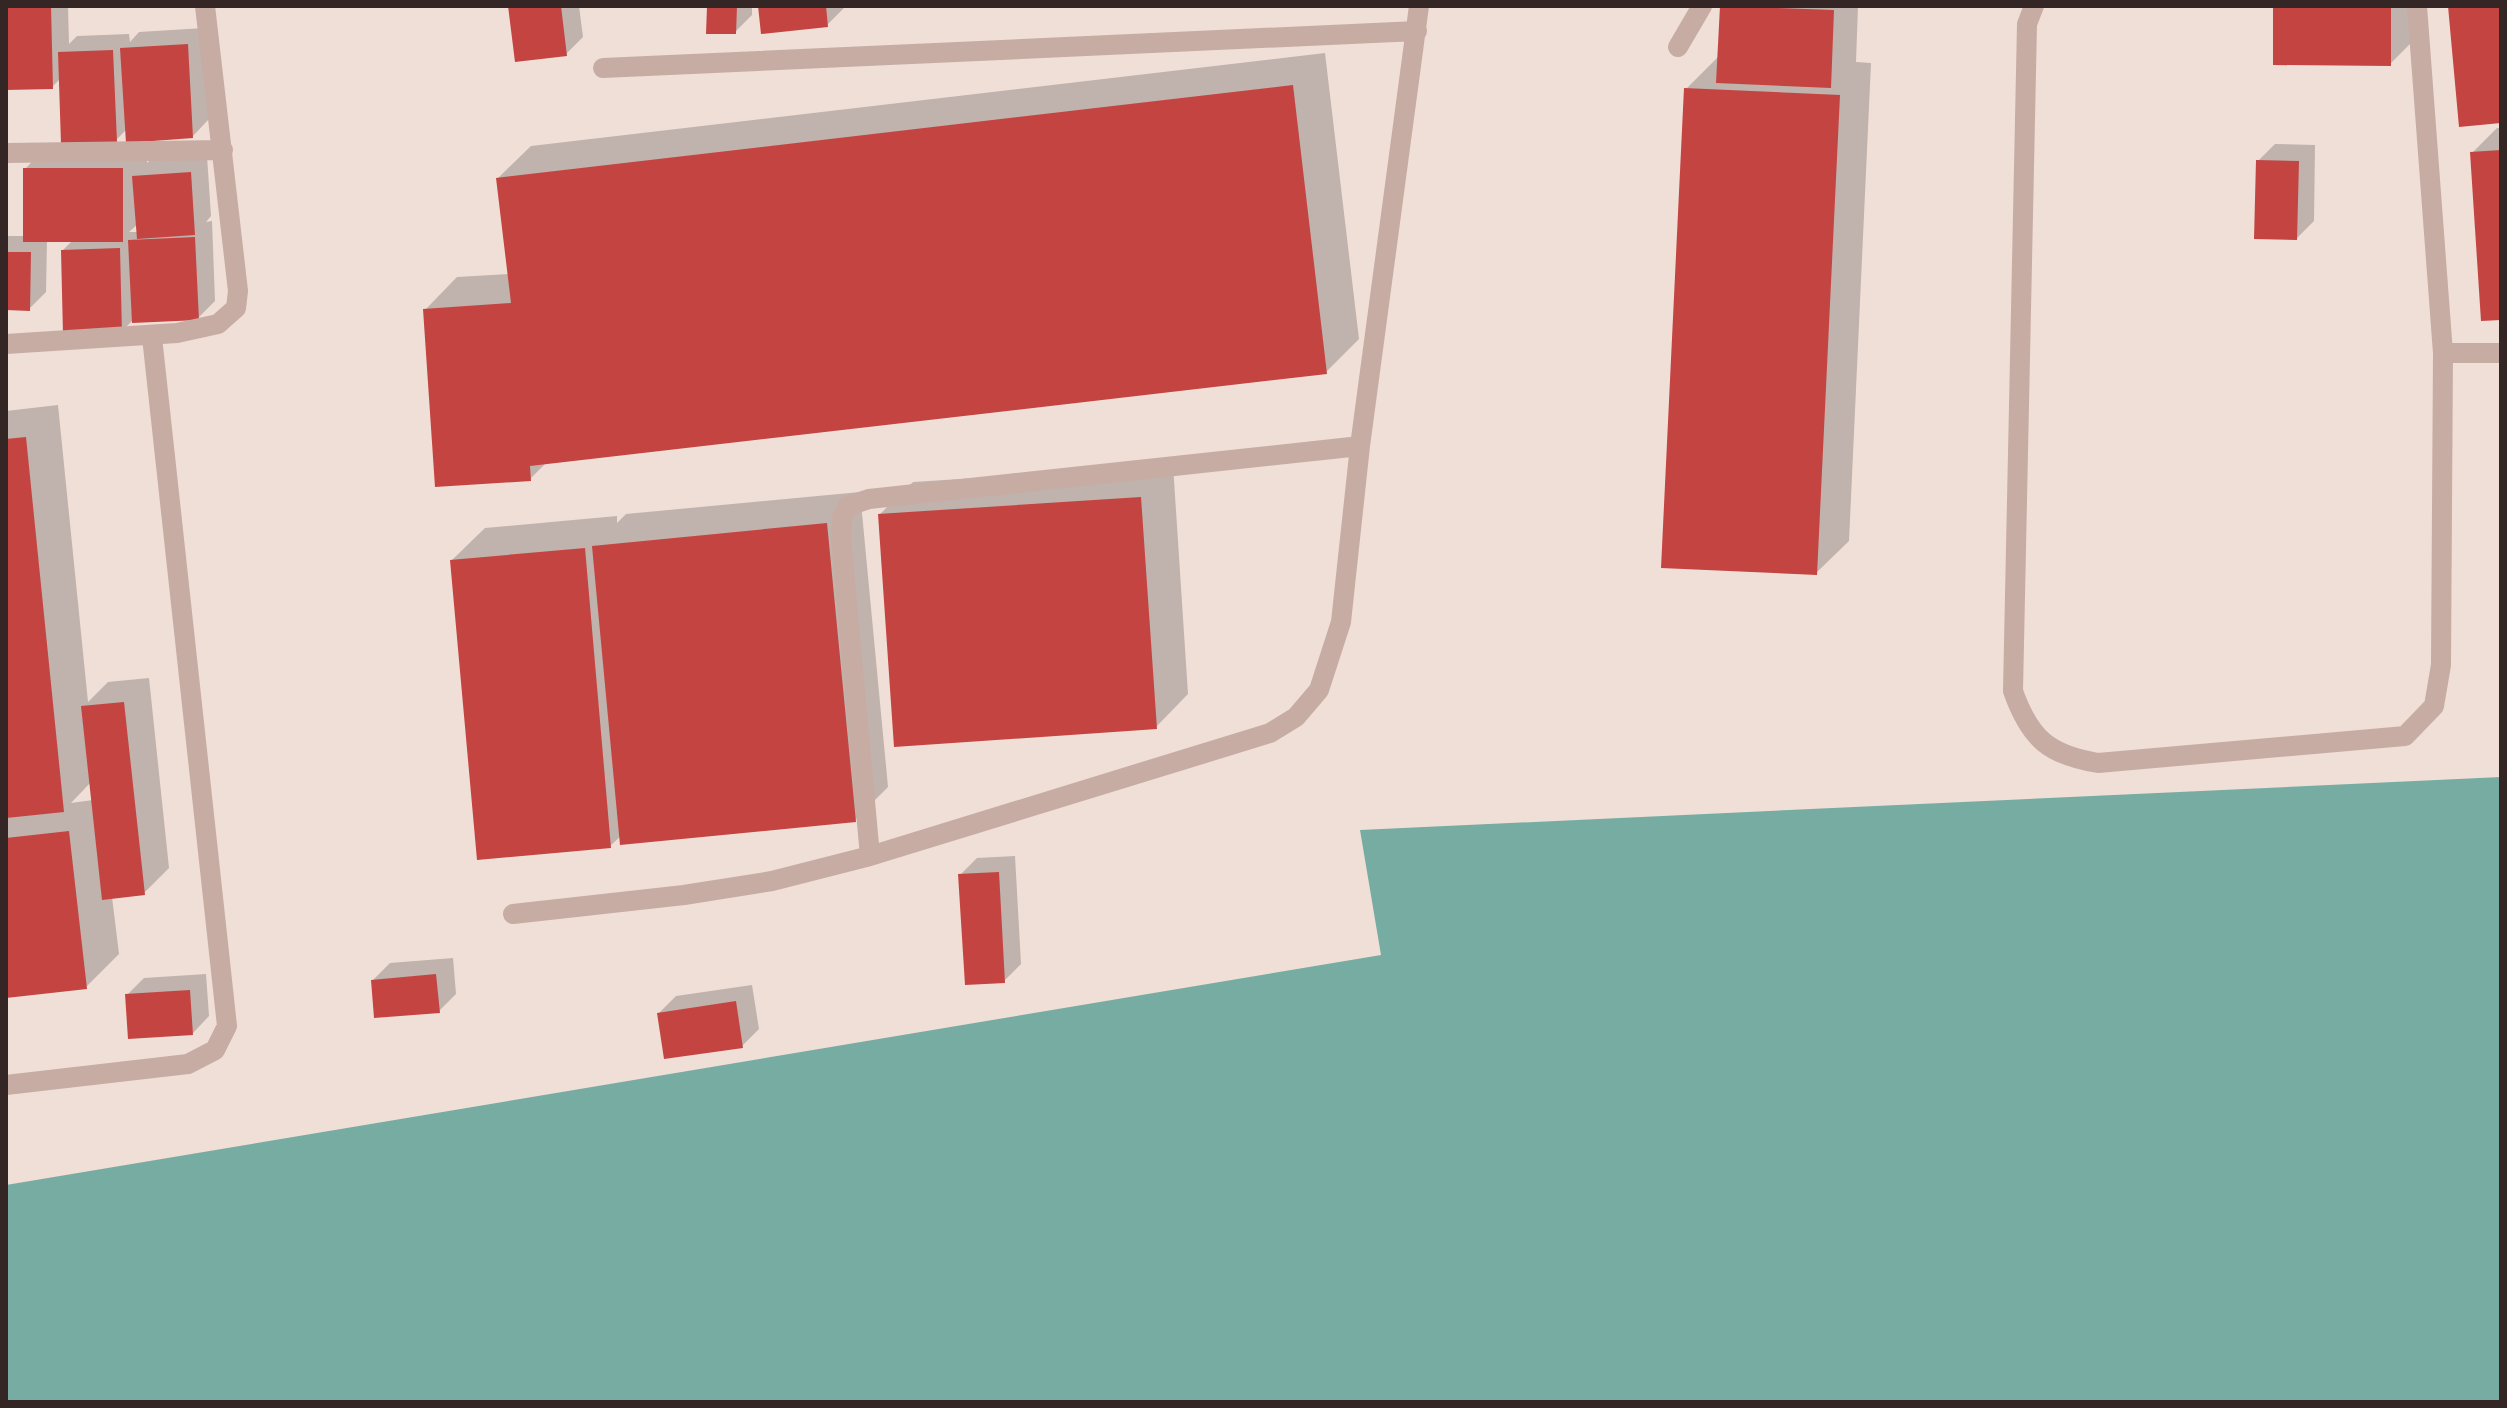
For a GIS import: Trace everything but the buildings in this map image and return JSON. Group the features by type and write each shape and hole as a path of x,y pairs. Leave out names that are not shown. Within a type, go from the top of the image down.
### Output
{"street":[{"path":"6,344 152,337 218,324 236,308 238,291 205,6"},
{"path":"513,914 684,895 772,881 870,856 1270,733 1296,717 1319,690 1341,622 1360,446 1419,6"},
{"path":"1678,47 1702,6"},
{"path":"2034,6 2027,24 2013,691 2023,717 2040,740 2069,758 2098,763 2405,736 2434,706 2441,665 2443,353 2417,6"},
{"path":"603,68 1417,31"},
{"path":"6,153 223,150"},
{"path":"6,1085 188,1064 215,1050 227,1026 152,337"},
{"path":"2443,353 2501,353"},
{"path":"870,856 841,538 842,518 848,506 869,499 1360,446"}],"water":[{"path":"2501,777 2501,1402 6,1402 6,1185 1381,955 1360,830"}]}
